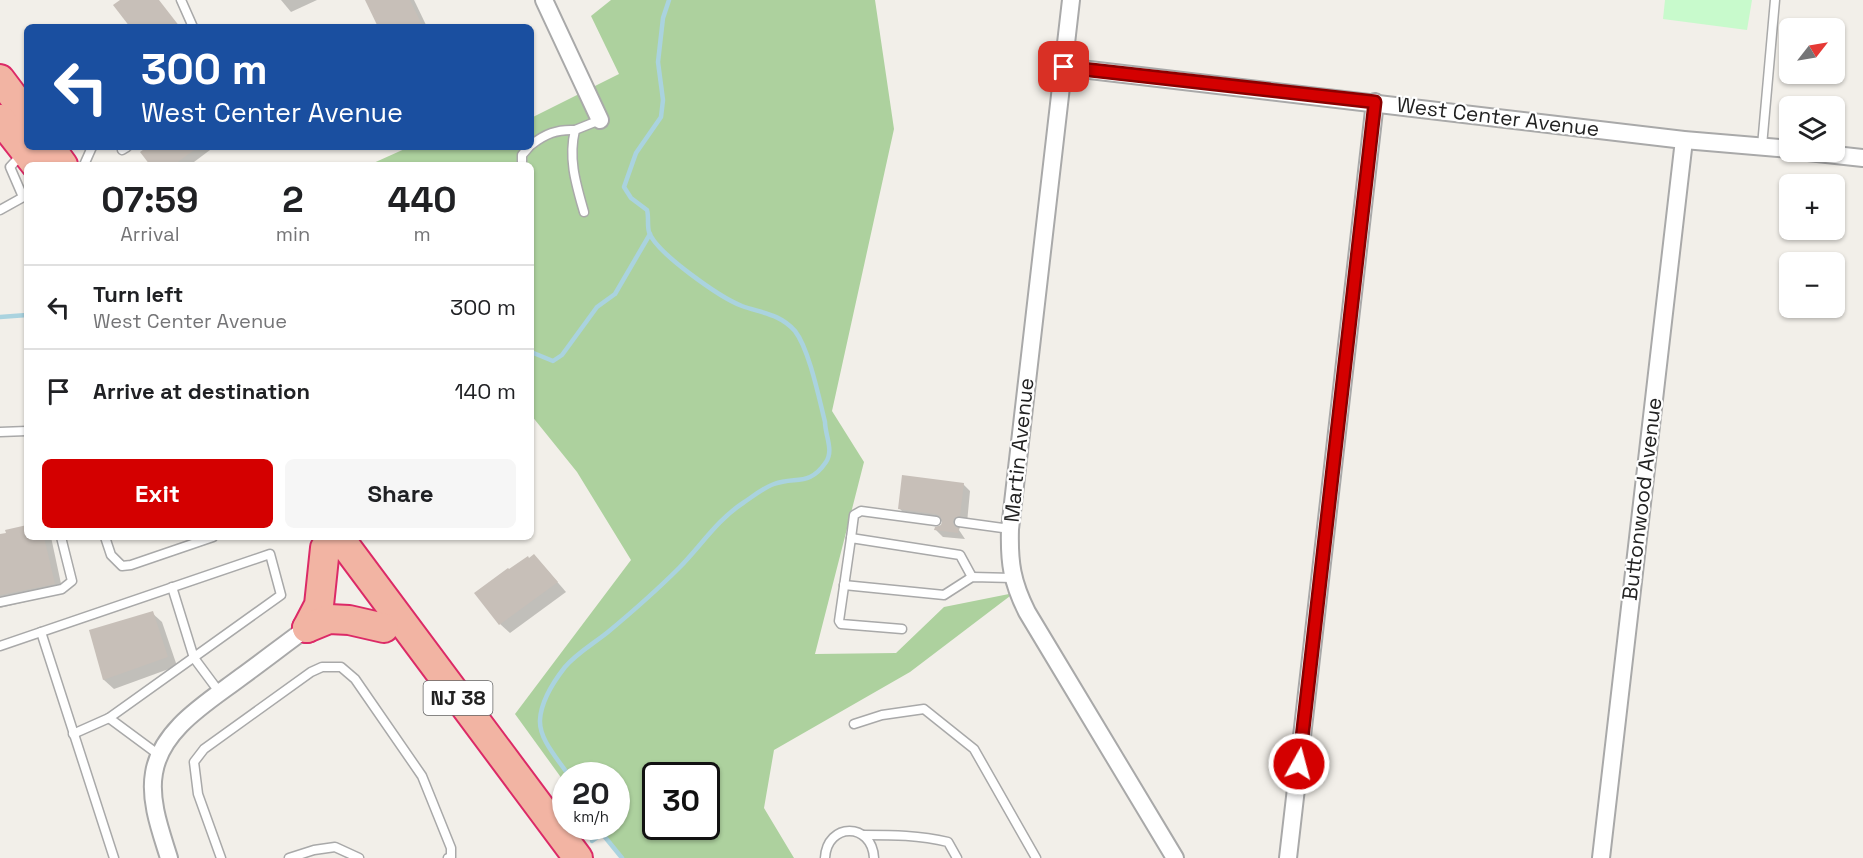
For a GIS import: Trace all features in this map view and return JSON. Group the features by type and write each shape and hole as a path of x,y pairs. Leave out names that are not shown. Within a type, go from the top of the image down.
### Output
{"highway":[{"path":"0,79 24,111"},
{"path":"0,119 24,142"},
{"path":"37,154 56,162"},
{"path":"307,628 319,605 327,541"},
{"name":"NJ 38","path":"327,541 384,627 555,858"},
{"name":"NJ 38","path":"327,541 578,858"},
{"path":"307,628 328,619 349,620 384,627"}],"street":[{"path":"544,0 600,120"},
{"name":"Martin Avenue","path":"1071,0 1010,529 1010,560 1015,588 1027,612 1175,858"},
{"name":"West Center Avenue","path":"1064,67 1684,140 1779,148"},
{"path":"1288,858 1375,102"},
{"name":"Buttonwood Avenue","path":"1601,858 1684,140"},
{"path":"1845,156 1863,158"},
{"path":"169,858 158,821 153,792 153,775 163,746 176,730 220,693 307,628"}],"lane":[{"path":"181,0 192,24"},
{"path":"1762,146 1775,0"},
{"path":"534,143 542,136 555,131 575,130 600,120"},
{"path":"575,130 571,161 584,212"},
{"path":"24,194 10,167 37,154"},
{"path":"0,210 24,197"},
{"path":"0,432 24,431"},
{"path":"902,629 841,624 839,621 854,515 861,511 936,521"},
{"path":"960,522 1010,529"},
{"path":"851,538 960,555 972,577"},
{"path":"0,602 62,589 72,582 63,540"},
{"path":"106,540 111,555 122,566 204,540"},
{"path":"0,646 270,554 280,595 109,718 73,734"},
{"path":"844,585 944,595 972,577 1013,578"},
{"path":"172,587 194,657 220,693"},
{"path":"41,632 114,858"},
{"path":"221,858 198,794 194,762 204,749 311,672 322,667 341,667 355,679 422,777 452,848 451,857 448,858"},
{"path":"854,724 882,714 924,709 975,749 1036,858"},
{"path":"109,718 159,756"},
{"path":"825,858 828,842 840,832 857,832 864,835 870,841 874,858"},
{"path":"864,835 912,835 948,842 957,858"},
{"path":"290,858 314,849 335,847 359,858"}],"green space":[{"path":"611,0 875,0 894,129 832,411 864,462 815,654 896,653 944,607 1014,593 910,672 774,750 764,808 794,858 622,858 608,840 630,840 630,762 552,762 552,765 515,714 631,560 577,472 534,419 534,162 376,162 402,150 534,150 534,116 619,74 591,16"},
{"path":"1665,0 1752,0 1747,30 1663,19"}],"building":[{"path":"120,0 159,0 178,24 128,24 113,5"},
{"path":"365,0 410,0 422,24 377,24"},
{"path":"143,150 194,150 178,162 148,162 140,152"},
{"path":"902,475 964,483 960,516 954,518 953,522 955,527 959,528 958,533 934,530 935,527 941,525 942,521 936,514 898,509"},
{"path":"24,526 24,540 45,540 55,584 0,595 0,534 6,533 5,530"},
{"path":"534,554 558,582 499,625 474,593 508,568"},
{"path":"153,611 168,657 103,680 89,630"}],"waterway":[{"path":"559,762 546,742 540,720 545,699 565,667 662,584 734,510 770,486 814,475 826,462 829,453 825,422 813,374 805,349 795,331 777,317 732,301 705,285 676,263 654,241 649,232 647,210 631,198 624,187 636,153 661,117 663,100 658,62 663,18 669,0"},
{"path":"534,353 553,361 562,355 597,307 615,294 650,234"},
{"path":"0,317 24,315"},
{"path":"607,840 622,858"}],"route":[{"path":"1064,67 1375,102 1299,764"}]}
